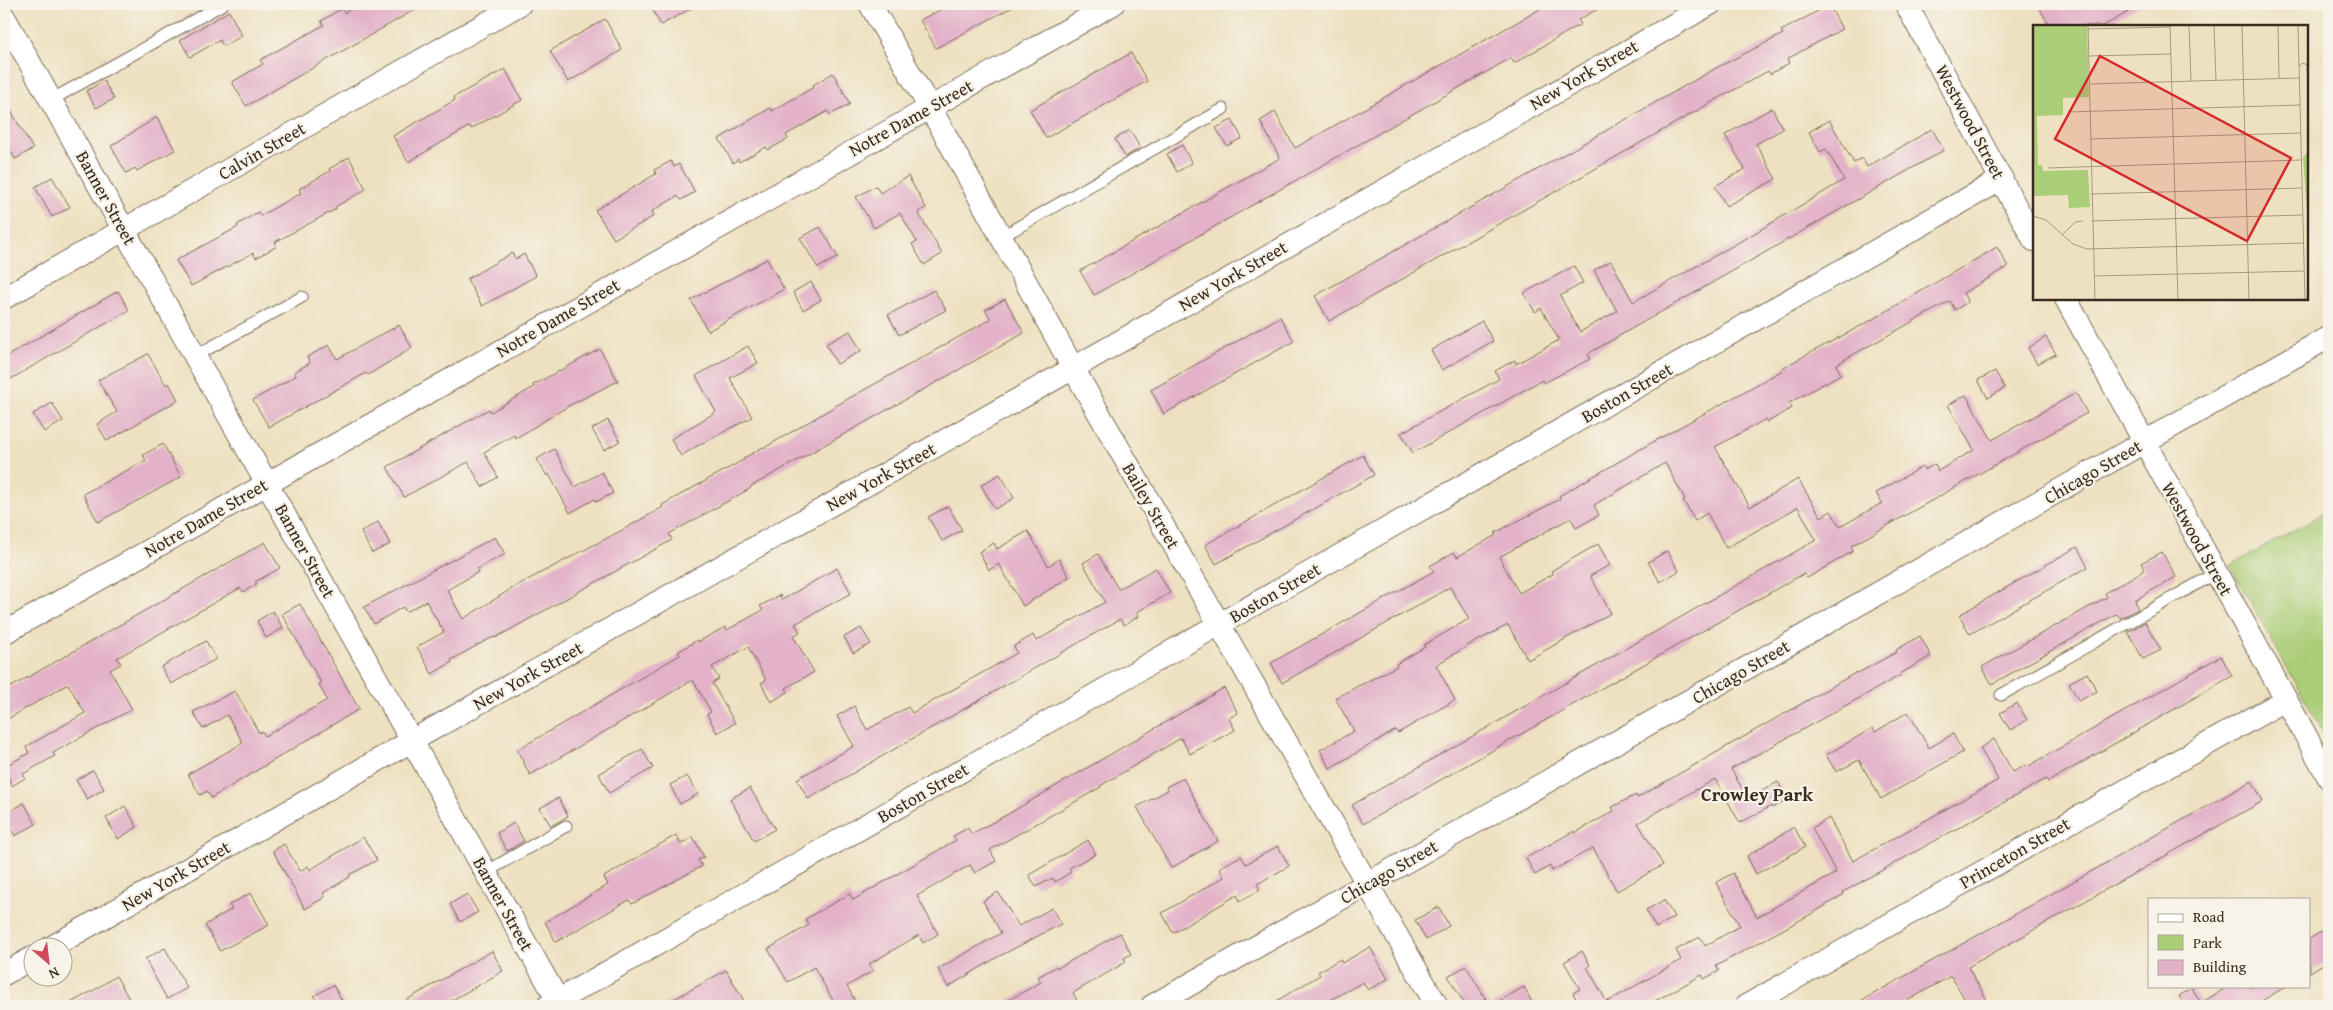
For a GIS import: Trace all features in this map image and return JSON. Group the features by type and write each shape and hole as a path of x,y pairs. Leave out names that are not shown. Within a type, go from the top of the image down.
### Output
{"street":[{"name":"Calvin Street","path":"4,298 520,4"},
{"name":"Bailey Street","path":"870,4 930,107 1073,368 1436,1006"},
{"name":"Notre Dame Street","path":"4,633 1113,4"},
{"name":"New York Street","path":"67,938 1073,368 1710,4"},
{"name":"Westwood Street","path":"1906,4 2033,238"},
{"name":"Banner Street","path":"4,17 486,872 556,1004"},
{"name":"Boston Street","path":"556,1004 2002,179"},
{"name":"Westwood Street","path":"2067,300 2329,778"},
{"name":"Chicago Street","path":"1152,1006 2329,337"},
{"name":"Princeton Street","path":"1746,1006 2285,700"},
{"path":"4,974 22,964"}],"lane":[{"path":"51,100 222,4"},
{"path":"1001,237 1223,109"},
{"path":"195,356 302,297"},
{"path":"2001,695 2216,573"},
{"path":"486,872 566,826"}],"green space":[{"path":"2329,510 2329,742 2230,566"}],"building":[{"path":"360,4 425,4 246,106 232,82 263,64 260,60 324,25 321,21 341,9 344,13"},
{"path":"649,4 699,4 661,25"},
{"path":"952,4 1018,4 936,48 920,20"},
{"path":"1549,4 1607,4 1578,20 1581,24 1514,63 1511,58 1094,295 1080,271 1280,158 1260,121 1275,112 1295,148"},
{"path":"2037,4 2143,4 2105,25 2049,25"},
{"path":"1829,5 1842,29 1787,59 1789,63 1770,74 1768,71 1705,106 1329,321 1315,296 1718,67 1783,34 1781,31"},
{"path":"229,11 242,36 223,46 220,40 190,57 180,40"},
{"path":"605,19 622,50 568,82 550,51"},
{"path":"1131,53 1147,81 1046,138 1030,110"},
{"path":"505,69 522,100 471,129 470,126 408,162 393,136 455,100 454,97"},
{"path":"833,73 850,104 830,115 828,111 786,135 788,139 768,150 766,147 739,162 738,159 733,163 719,139 770,108 772,111 814,87 813,85"},
{"path":"104,81 114,99 96,108 86,91"},
{"path":"4,99 33,149 15,159 4,140"},
{"path":"1772,108 1783,129 1756,144 1776,179 1726,206 1715,186 1745,169 1725,135"},
{"path":"157,117 175,150 137,171 135,168 126,173 111,146"},
{"path":"1232,120 1242,138 1227,146 1216,128"},
{"path":"1829,120 1854,163 1862,158 1867,167 1932,129 1944,150 1591,352 1588,355 1590,359 1544,383 1542,380 1413,453 1401,433 1499,379 1495,371 1515,360 1516,364 1559,340 1541,308 1535,312 1524,293 1574,266 1583,283 1560,296 1580,332 1617,311 1594,270 1611,261 1633,302 1844,180 1826,149 1820,152 1809,132"},
{"path":"1130,130 1140,148 1125,157 1115,139"},
{"path":"1182,145 1192,163 1177,172 1167,154"},
{"path":"349,157 366,189 335,207 336,209 275,242 277,246 256,258 253,253 191,286 176,260 238,227 237,225 258,212 260,216 301,193 299,189 330,171 329,169"},
{"path":"671,161 674,167 679,164 695,192 681,200 678,196 652,211 654,216 614,239 595,210 656,174 654,170"},
{"path":"908,176 926,208 918,212 942,254 924,265 912,244 917,242 900,213 874,228 856,197 876,186 880,193"},
{"path":"52,177 70,207 52,217 35,187"},
{"path":"820,227 838,257 818,268 800,238"},
{"path":"1997,247 2008,267 1963,293 1968,302 1955,310 1950,301 1847,358 1836,365 1841,374 1789,403 1792,408 1768,422 1766,419 1715,447 1750,507 1798,479 1821,517 1831,511 1840,527 1882,503 1876,493 1923,466 1924,470 1935,464 1938,471 1974,450 1948,405 1966,395 1992,440 2076,393 2087,413 1851,546 1853,551 1807,578 1804,574 1794,579 1363,824 1352,805 1816,540 1798,507 1726,548 1707,513 1695,521 1665,463 1594,505 1599,515 1576,528 1571,518 1499,557 1519,593 1553,574 1551,571 1598,544 1610,565 1590,576 1611,613 1528,660 1508,625 1469,645 1436,665 1455,700 1398,733 1396,730 1330,768 1320,750 1354,731 1335,698 1397,666 1396,664 1425,647 1424,645 1469,619 1450,587 1282,683 1271,663 1434,571 1430,566 1454,552 1457,557 1496,535 1495,533 1560,499 1559,496 1653,442 1783,370 1782,368 1868,322"},
{"path":"512,253 516,259 524,254 536,276 482,306 467,279"},
{"path":"767,259 784,289 708,331 691,300"},
{"path":"811,282 821,300 803,310 793,292"},
{"path":"934,290 946,310 899,335 888,315"},
{"path":"118,291 129,310 4,383 4,358"},
{"path":"1005,299 1024,333 669,534 672,540 495,638 485,641 451,660 452,662 432,674 417,647 444,632 426,601 406,612 403,607 374,624 364,607 495,537 505,554 477,569 478,572 447,590 463,619 516,586 628,527 663,507 662,505 763,447 991,319 985,310"},
{"path":"1280,317 1294,341 1164,414 1151,390"},
{"path":"1482,321 1493,341 1442,370 1431,350"},
{"path":"399,325 412,348 368,375 366,373 269,427 253,400 296,376 294,372 310,363 307,357 329,345 337,359"},
{"path":"850,331 861,351 837,364 826,344"},
{"path":"2046,337 2056,354 2037,364 2028,348"},
{"path":"748,346 758,363 730,378 752,417 681,456 671,439 716,412 696,376"},
{"path":"600,349 618,381 570,405 516,438 514,435 484,452 498,477 482,487 468,462 404,497 387,467 489,409 491,412 534,387 533,385"},
{"path":"148,354 166,385 169,383 178,400 107,441 97,424 117,412 98,380"},
{"path":"1995,371 2005,388 1988,398 1978,380"},
{"path":"52,403 63,421 44,432 33,414"},
{"path":"608,420 620,441 604,450 592,429"},
{"path":"163,444 181,477 98,522 83,494 146,460 143,455"},
{"path":"554,449 575,487 602,472 613,493 596,502 595,499 570,513 549,474 547,476 537,459"},
{"path":"1363,455 1374,475 1216,564 1205,545"},
{"path":"1000,474 1014,498 995,509 981,485"},
{"path":"948,506 962,530 942,541 928,517"},
{"path":"378,522 390,544 372,553 361,532"},
{"path":"1028,531 1048,566 1059,559 1069,577 1023,606 999,564 989,570 979,552 994,543 997,549"},
{"path":"265,542 280,568 255,582 257,584 243,592 240,588 117,658 121,664 110,670 132,709 53,753 55,756 23,774 25,778 12,786 4,767 29,753 26,747 85,713 68,684 4,721 4,691"},
{"path":"2077,547 2088,567 1970,634 1959,615"},
{"path":"1667,551 1679,571 1660,582 1648,562"},
{"path":"2162,552 2176,577 2135,600 2138,609 2121,618 2116,614 1992,684 1982,667 2107,597 2105,593 2145,570 2141,563"},
{"path":"1098,554 1118,589 1156,568 1170,593 1137,612 1139,616 1124,625 1120,619 808,799 797,779 854,746 837,716 854,706 867,730 908,707 912,713 1017,653 1014,646 1033,635 1036,641 1105,602 1083,563"},
{"path":"837,568 851,593 795,624 800,632 793,636 814,672 786,688 788,692 771,702 761,683 766,680 748,647 712,667 719,679 712,683 735,723 717,733 707,714 711,712 693,680 530,775 517,750 680,655 678,652 697,640 698,642 725,627 727,630 763,610 760,606 780,595 782,600"},
{"path":"300,604 359,709 211,798 207,791 200,795 188,774 243,743 227,715 203,729 193,712 235,691 259,733 262,731 265,736 327,700 319,685 321,683 282,614"},
{"path":"273,611 283,628 266,638 257,621"},
{"path":"2145,622 2161,650 2143,659 2128,632"},
{"path":"861,628 871,644 853,653 844,637"},
{"path":"1920,636 1931,656 1901,675 1731,769 1748,799 1778,782 1787,800 1772,808 1771,806 1740,823 1715,779 1638,823 1663,865 1617,891 1593,848 1552,871 1550,866 1535,875 1526,858 1614,811 1612,807 1636,795 1637,798 1857,672 1897,652 1896,650"},
{"path":"206,641 216,659 171,684 161,667"},
{"path":"2221,656 2232,676 2048,782 2046,779 1843,892 1844,894 1813,913 1716,966 1719,971 1704,979 1702,975 1646,1006 1580,1006 1573,993 1580,989 1564,962 1582,951 1590,965 1587,967 1607,1002 1681,960 1676,950 1700,937 1705,946 1740,926 1716,883 1733,873 1757,917 1836,873 1812,828 1829,818 1853,861 1998,780 1980,748 1994,739 2013,772 2026,765 2027,767"},
{"path":"2087,673 2097,691 2079,701 2069,683"},
{"path":"1224,688 1238,713 1229,718 1235,730 1190,754 1181,738 1101,787 990,850 996,861 975,873 970,865 917,896 938,934 923,943 919,935 869,964 873,971 847,986 858,1006 836,1006 814,967 788,982 768,949 809,925 805,919 850,894 853,900 956,840 953,836 968,828 971,834 1010,813"},
{"path":"2017,703 2027,720 2010,730 2000,713"},
{"path":"1908,712 1929,748 1953,734 1963,752 1881,799 1859,760 1836,772 1826,755 1873,728 1875,732"},
{"path":"642,749 653,768 609,793 599,774"},
{"path":"93,770 104,789 87,799 76,780"},
{"path":"687,776 698,794 680,804 670,785"},
{"path":"1183,778 1218,841 1171,868 1137,807 1168,790 1166,787"},
{"path":"2252,781 2263,801 1968,967 1987,1000 1977,1006 1969,1006 1951,976 1898,1006 1852,1006"},
{"path":"750,788 775,829 754,841 730,799"},
{"path":"558,798 568,816 551,826 540,808"},
{"path":"24,803 36,824 15,836 4,815"},
{"path":"125,806 137,827 118,839 106,818"},
{"path":"514,823 524,841 507,851 497,833"},
{"path":"1794,827 1805,847 1756,874 1747,856"},
{"path":"676,835 681,844 693,837 704,857 698,860 702,866 632,904 629,900 556,942 545,922 608,885 604,877"},
{"path":"363,837 377,860 349,875 350,877 323,893 325,897 305,909 273,851 284,844 300,871 308,866 310,870"},
{"path":"1088,840 1096,854 1069,868 1071,872 1055,882 1053,878 1036,887 1029,875"},
{"path":"1278,846 1289,866 1257,884 1260,890 1240,901 1237,895 1173,933 1162,913 1224,877 1219,868 1241,856 1246,864"},
{"path":"998,892 1019,926 1052,908 1061,924 996,958 948,987 938,969 1001,933 983,901"},
{"path":"251,893 269,925 220,951 205,925 232,909 229,905"},
{"path":"467,894 478,912 460,922 450,904"},
{"path":"1664,900 1674,917 1656,928 1646,910"},
{"path":"1439,907 1449,926 1426,940 1415,920"},
{"path":"2329,927 2329,961 2310,971 2310,938"},
{"path":"1120,933 1131,954 1124,958 1126,962 1073,993 1080,1006 998,1006 1041,982 1038,977 1057,966 1058,968"},
{"path":"1370,947 1388,979 1368,990 1363,982 1319,1006 1268,1006 1320,975 1318,972 1340,959 1342,963"},
{"path":"165,948 187,988 167,999 145,959"},
{"path":"492,951 503,971 442,1006 396,1006"},
{"path":"1466,966 1490,1006 1466,1006 1448,976"},
{"path":"726,970 747,1006 662,1006"},
{"path":"116,976 133,1006 65,1006 96,989"},
{"path":"333,985 345,1006 320,1006 314,996"},
{"path":"1524,987 1534,1006 1490,1006"},
{"path":"2192,988 2201,1003 2226,988 2284,988 2253,1006 2185,1006 2179,996"}],"district":[{"name":"Crowley Park","path":"1757,794"}]}
